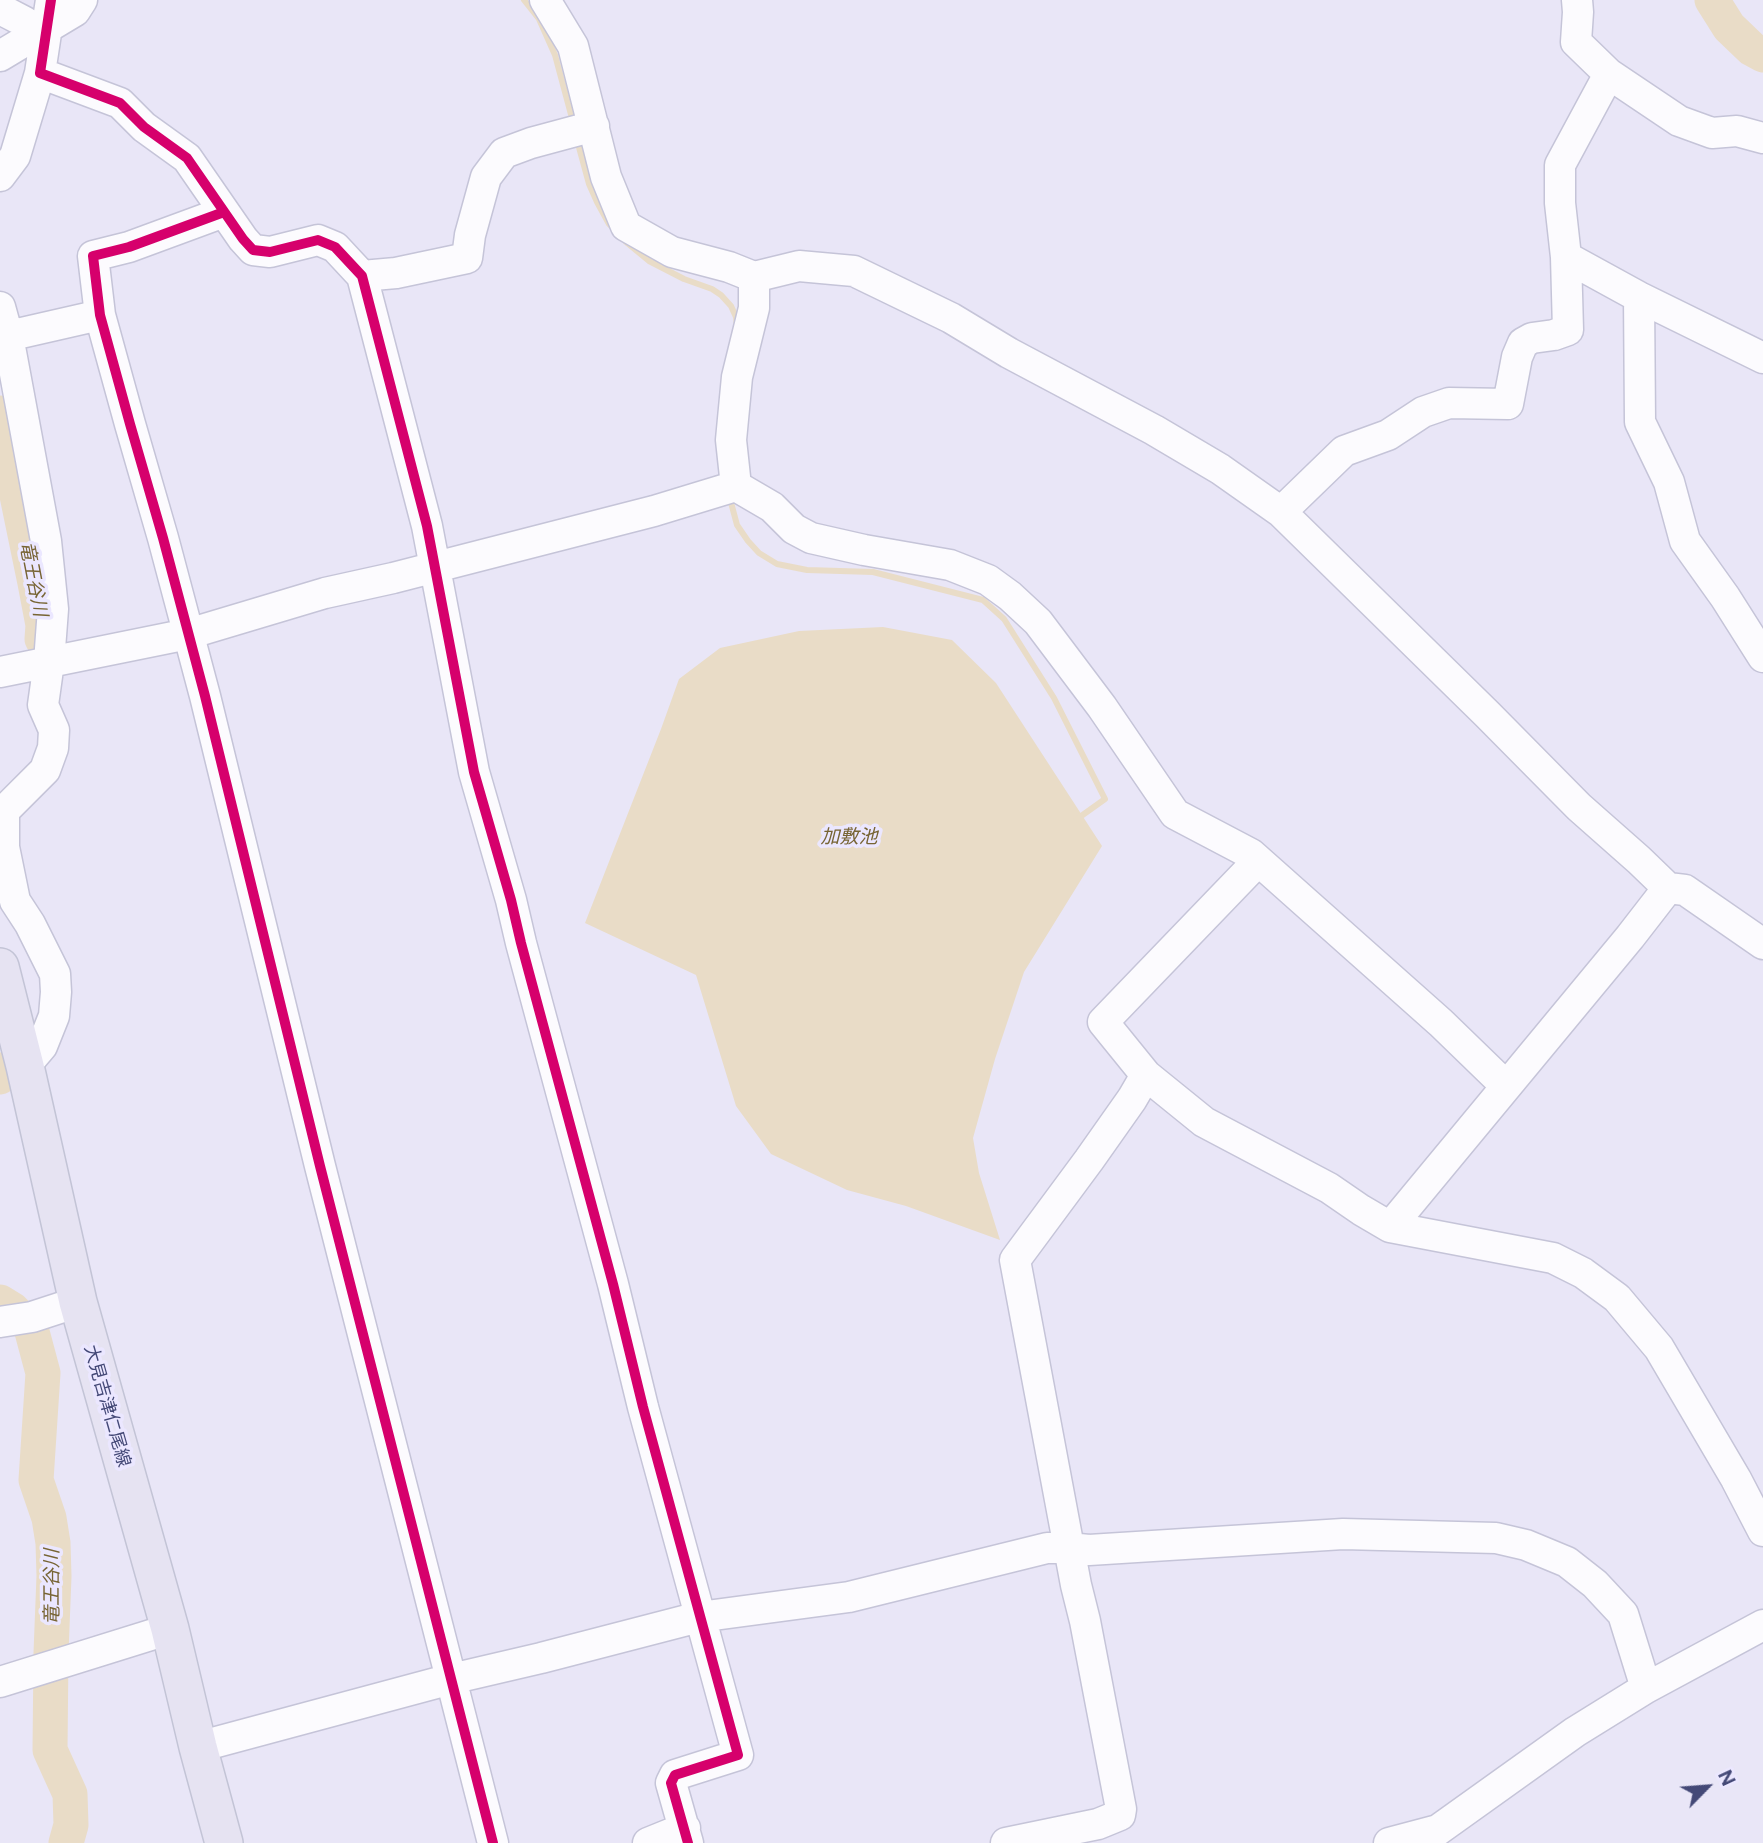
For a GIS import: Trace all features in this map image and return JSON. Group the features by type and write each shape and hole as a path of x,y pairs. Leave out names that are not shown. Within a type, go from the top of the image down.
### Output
{"main road":[{"name":"大見吉津仁尾線","path":"0,967 78,1302 170,1629 224,1843"}],"street":[{"path":"0,9 25,22 44,21 75,11 82,0"},
{"path":"545,0 573,46 582,129 606,177 625,226 672,252 729,267 754,277 799,266 854,271 951,318 1009,353 1154,430 1220,469 1282,512 1579,807 1668,888 1685,890 1763,944"},
{"path":"1577,0 1576,42 1609,74 1679,121 1712,133 1737,131 1763,138"},
{"path":"0,56 44,21"},
{"path":"0,176 15,156 40,73 44,21"},
{"path":"40,73 120,103 144,127 187,158 253,250 270,252 318,240 335,247 362,276 427,526 474,772 511,900 738,1755 675,1775 671,1783 686,1835 648,1843"},
{"path":"1282,512 1344,451 1388,435 1423,412 1449,403 1508,404 1517,357 1524,343 1532,338 1568,330 1560,165 1609,74"},
{"path":"362,276 396,273 467,258 470,235 486,177 504,153 582,129"},
{"path":"224,212 129,247 93,256 100,314 205,696 323,1179 493,1843"},
{"path":"1566,257 1639,297 1763,358"},
{"path":"736,486 732,440 737,377 754,308 754,277"},
{"path":"1639,297 1640,422 1669,482 1685,541 1763,657"},
{"path":"0,307 8,336 46,541 53,609 41,664 44,705 54,730 53,748 45,770 5,811 4,847 15,901 30,924 55,974 54,1016 42,1046 25,1066"},
{"path":"8,336 100,314"},
{"path":"0,672 188,634 325,593 654,510 736,486 772,507 794,529 811,538 950,565 988,580 1010,596 1038,622 1102,706 1175,814 1251,854 1441,1023 1506,1086"},
{"path":"1258,861 1103,1022 1146,1075 1204,1122 1329,1188 1390,1227 1553,1258 1583,1273 1617,1298 1659,1348 1736,1479 1763,1531"},
{"path":"1390,1227 1668,888"},
{"path":"1006,1843 1098,1824 1120,1815 1119,1796 1015,1260 1089,1160 1146,1075"},
{"path":"13,1320 78,1302"},
{"path":"198,1747 699,1616 849,1597 1047,1548 1089,1550 1343,1534 1496,1538 1526,1545 1566,1562 1595,1584 1623,1614 1646,1688"},
{"path":"1389,1843 1438,1830 1575,1732 1646,1688 1763,1625"},
{"path":"0,1682 170,1629"}],"water":[{"name":"加敷池","path":"883,627 952,640 996,683 1102,846 1024,972 995,1059 973,1138 979,1173 1000,1240 906,1206 847,1190 771,1154 736,1106 696,975 585,923 679,679 720,648 799,631"}],"waterway":[{"path":"524,0 539,19 555,55 573,122"},
{"path":"1712,0 1729,27 1752,49 1763,55"},
{"path":"577,140 589,184 614,229"},
{"path":"626,242 649,261 721,295 731,306 737,327"},
{"name":"竜王谷川","path":"0,413 43,625 42,639"},
{"path":"729,495 737,525 748,541 759,553 777,564 807,570 873,572 983,600 1004,619 1054,698 1105,799 1077,819"},
{"name":"竜王谷川","path":"0,1077 6,1069"},
{"name":"竜王谷川","path":"0,1302 13,1310 31,1328 43,1373 36,1480 49,1518 53,1543 50,1750 70,1794 71,1825 66,1843"}],"cycle path":[{"path":"51,0 40,73 120,103 144,127 187,158 253,250 270,252 318,240 335,247 362,276 427,526 474,772 511,900 643,1407 738,1755 675,1775 671,1783 688,1843"},
{"path":"224,212 129,247 93,256 100,315 205,696 320,1166 493,1843"}]}
